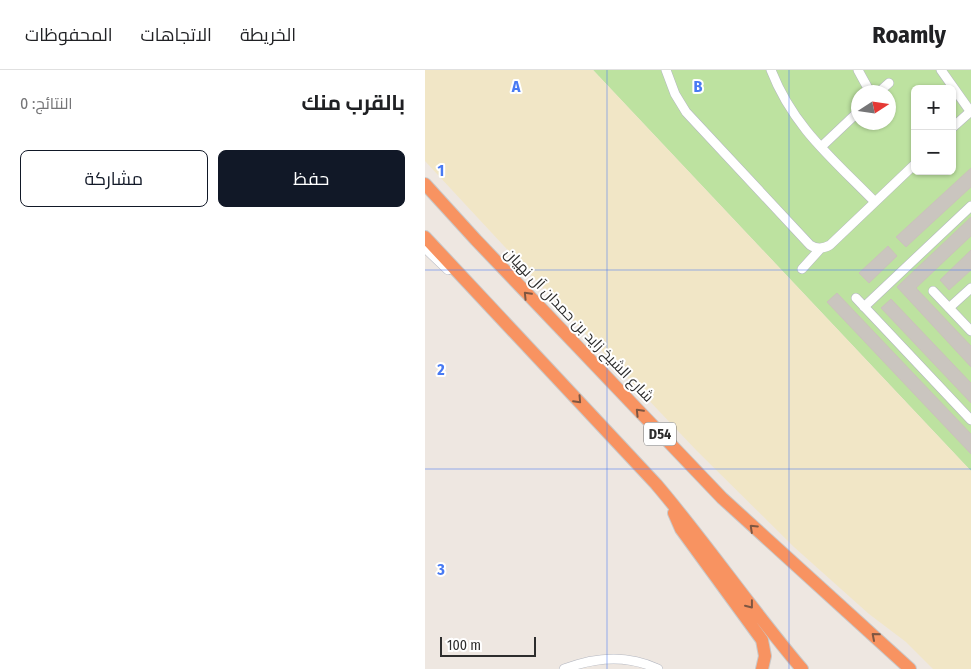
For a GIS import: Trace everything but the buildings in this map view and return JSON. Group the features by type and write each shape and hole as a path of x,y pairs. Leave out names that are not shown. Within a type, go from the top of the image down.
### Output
{"highway":[{"name":"شارع الشيخ زايد بن حمدان آل نهيان","path":"425,184 722,498 910,669"},
{"name":"D54","path":"425,237 672,503 755,612 802,669"},
{"path":"672,503 674,514 681,529 762,640 765,656 762,669"}],"street":[{"path":"666,70 675,94 693,120 810,245 815,248 821,248"},
{"path":"771,70 792,113 821,147 875,202"},
{"path":"858,70 866,85"},
{"path":"941,70 971,111 956,124"},
{"path":"821,147 851,119"},
{"path":"801,269 821,248 830,244 911,168"},
{"path":"864,307 971,206"},
{"path":"425,248 550,375 565,386"},
{"path":"949,308 971,288"},
{"path":"933,291 971,331"},
{"path":"856,298 971,420"},
{"path":"564,669 587,661 617,658 633,660 658,669"}],"green space":[{"path":"593,70 971,70 971,471"}],"sand":[{"path":"425,70 593,70 971,471 971,669 933,669 906,642 869,614 794,547 697,451 425,161"}]}
